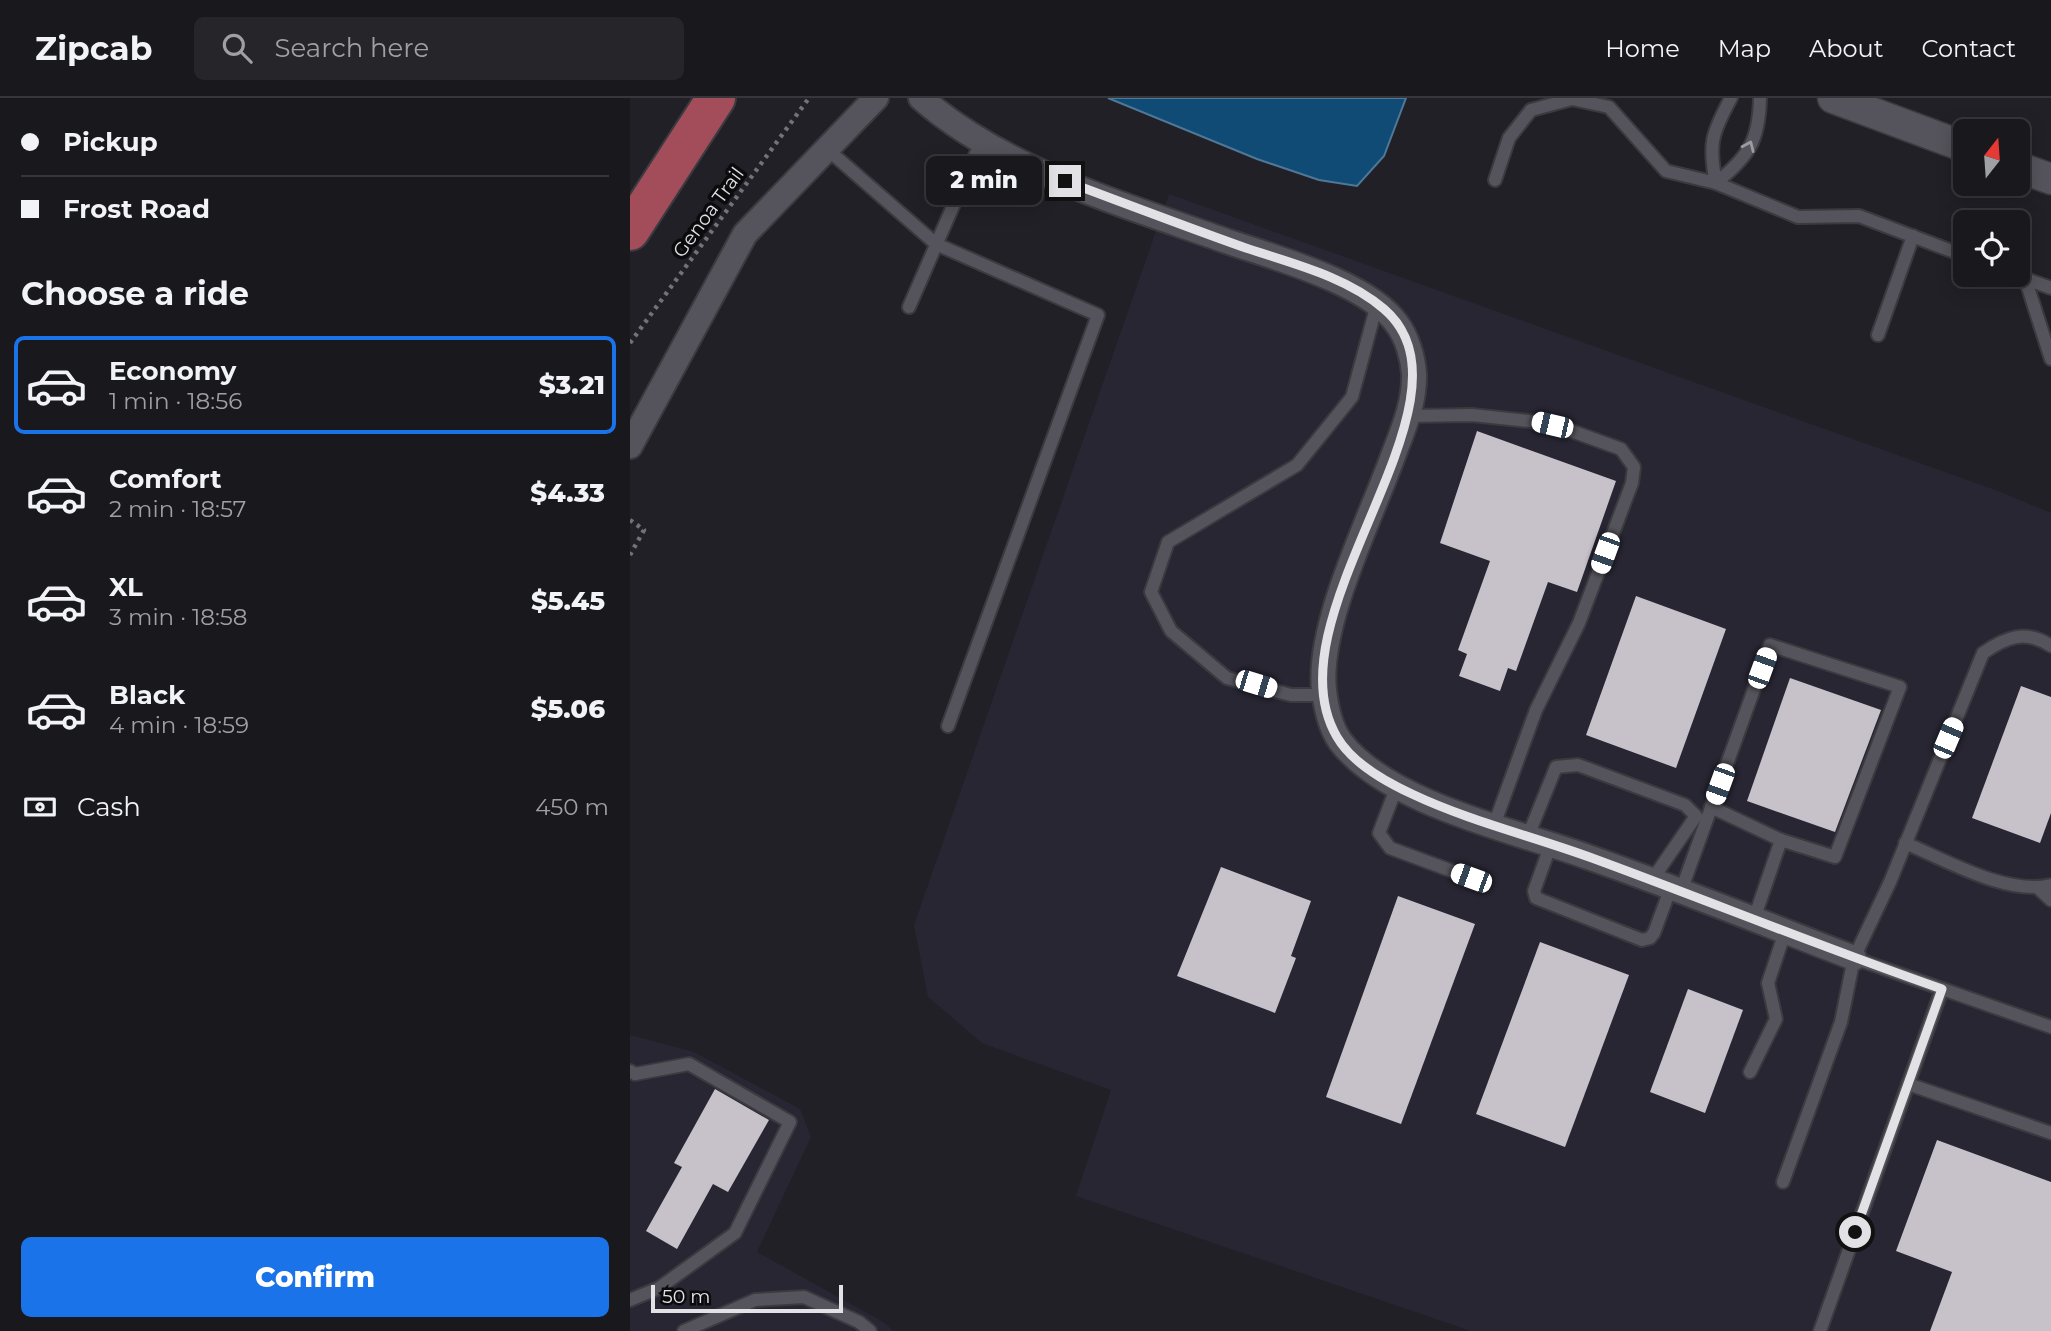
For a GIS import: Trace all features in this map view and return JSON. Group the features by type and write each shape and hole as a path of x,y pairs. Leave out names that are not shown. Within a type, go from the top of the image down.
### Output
{"main road":[{"path":"630,231 716,98"}],"street":[{"path":"630,446 745,234 876,98"},
{"path":"921,98 981,142 1065,181 1315,272 1362,293 1398,324 1410,350 1414,376 1408,416 1338,600 1326,643 1322,676 1326,708 1337,737 1358,762 1410,794 1668,886 1854,958"},
{"path":"1833,98 1953,143"},
{"path":"2030,171 2051,179"}],"lane":[{"path":"1716,183 1709,153 1720,118 1731,98"},
{"path":"1716,183 1742,161 1759,124 1760,98"},
{"path":"1496,180 1509,138 1531,110 1572,99 1609,107 1666,171 1716,183 1798,217 1858,216 1953,251"},
{"path":"909,307 981,142"},
{"path":"827,149 936,244 1098,315 948,726"},
{"path":"1878,335 1913,236"},
{"path":"2030,281 2051,288"},
{"path":"2024,287 2051,359"},
{"path":"1324,695 1291,695 1227,678 1171,631 1151,592 1168,542 1297,465 1352,397 1377,304"},
{"path":"1408,416 1472,415 1538,422 1621,449 1634,467 1632,483 1579,623 1536,710 1494,825"},
{"path":"1783,1182 1841,1022 1854,958 1905,843 1983,653 2003,639 2025,636 2051,646"},
{"path":"1668,886 1712,807 1770,645 1900,687 1835,857 1781,841 1712,807"},
{"path":"1578,765 1685,805 1696,817 1668,886 1654,933 1650,938 1642,940 1536,898 1534,891 1540,840 1556,767 1578,765"},
{"path":"1397,786 1379,833 1390,848 1471,878"},
{"path":"1754,919 1781,841"},
{"path":"1905,843 2005,884 2044,887 2051,900"},
{"path":"1749,1072 1776,1018 1768,983 1785,932"},
{"path":"1854,958 2051,1027"},
{"path":"1820,1331 1942,989"},
{"path":"630,1071 635,1074 688,1064 790,1122 735,1233 659,1288 630,1300"},
{"path":"1908,1084 2051,1133"},
{"path":"684,1331 755,1300 804,1297 859,1322 870,1331"}],"path":[{"name":"Genoa Trail","path":"630,343 809,98"},
{"path":"630,520 644,530 630,555"}],"shaded area":[{"path":"1169,194 1998,491 2051,513 2051,1331 1471,1331 1076,1196 1111,1090 982,1043 928,997 914,925"},
{"path":"630,1035 694,1052 800,1109 811,1137 757,1252 885,1323 893,1331 630,1331"}],"water":[{"path":"1108,98 1406,98 1384,156 1357,186 1319,180 1257,159"}],"building":[{"path":"1477,431 1616,481 1577,592 1548,582 1516,671 1508,668 1500,691 1459,676 1467,654 1458,650 1490,561 1440,543"},
{"path":"1636,596 1726,629 1676,768 1586,735"},
{"path":"1790,678 1881,710 1835,832 1747,801"},
{"path":"2021,686 2051,697 2051,813 2040,843 1972,818"},
{"path":"1221,867 1311,901 1291,956 1296,958 1275,1013 1177,976"},
{"path":"1398,896 1475,924 1401,1124 1326,1097"},
{"path":"1540,942 1629,975 1565,1147 1476,1114"},
{"path":"1688,989 1743,1010 1705,1113 1650,1092"},
{"path":"715,1089 769,1120 728,1192 713,1184 677,1249 646,1231 682,1167 674,1163"},
{"path":"1937,1140 2051,1182 2051,1331 1930,1331 1952,1272 1896,1251"}],"route":[{"path":"1065,181 1315,272 1362,293 1384,309 1398,324 1410,350 1414,376 1408,416 1338,600 1326,643 1322,676 1326,708 1337,737 1358,762 1410,794 1586,856 1942,989 1855,1232"}]}
